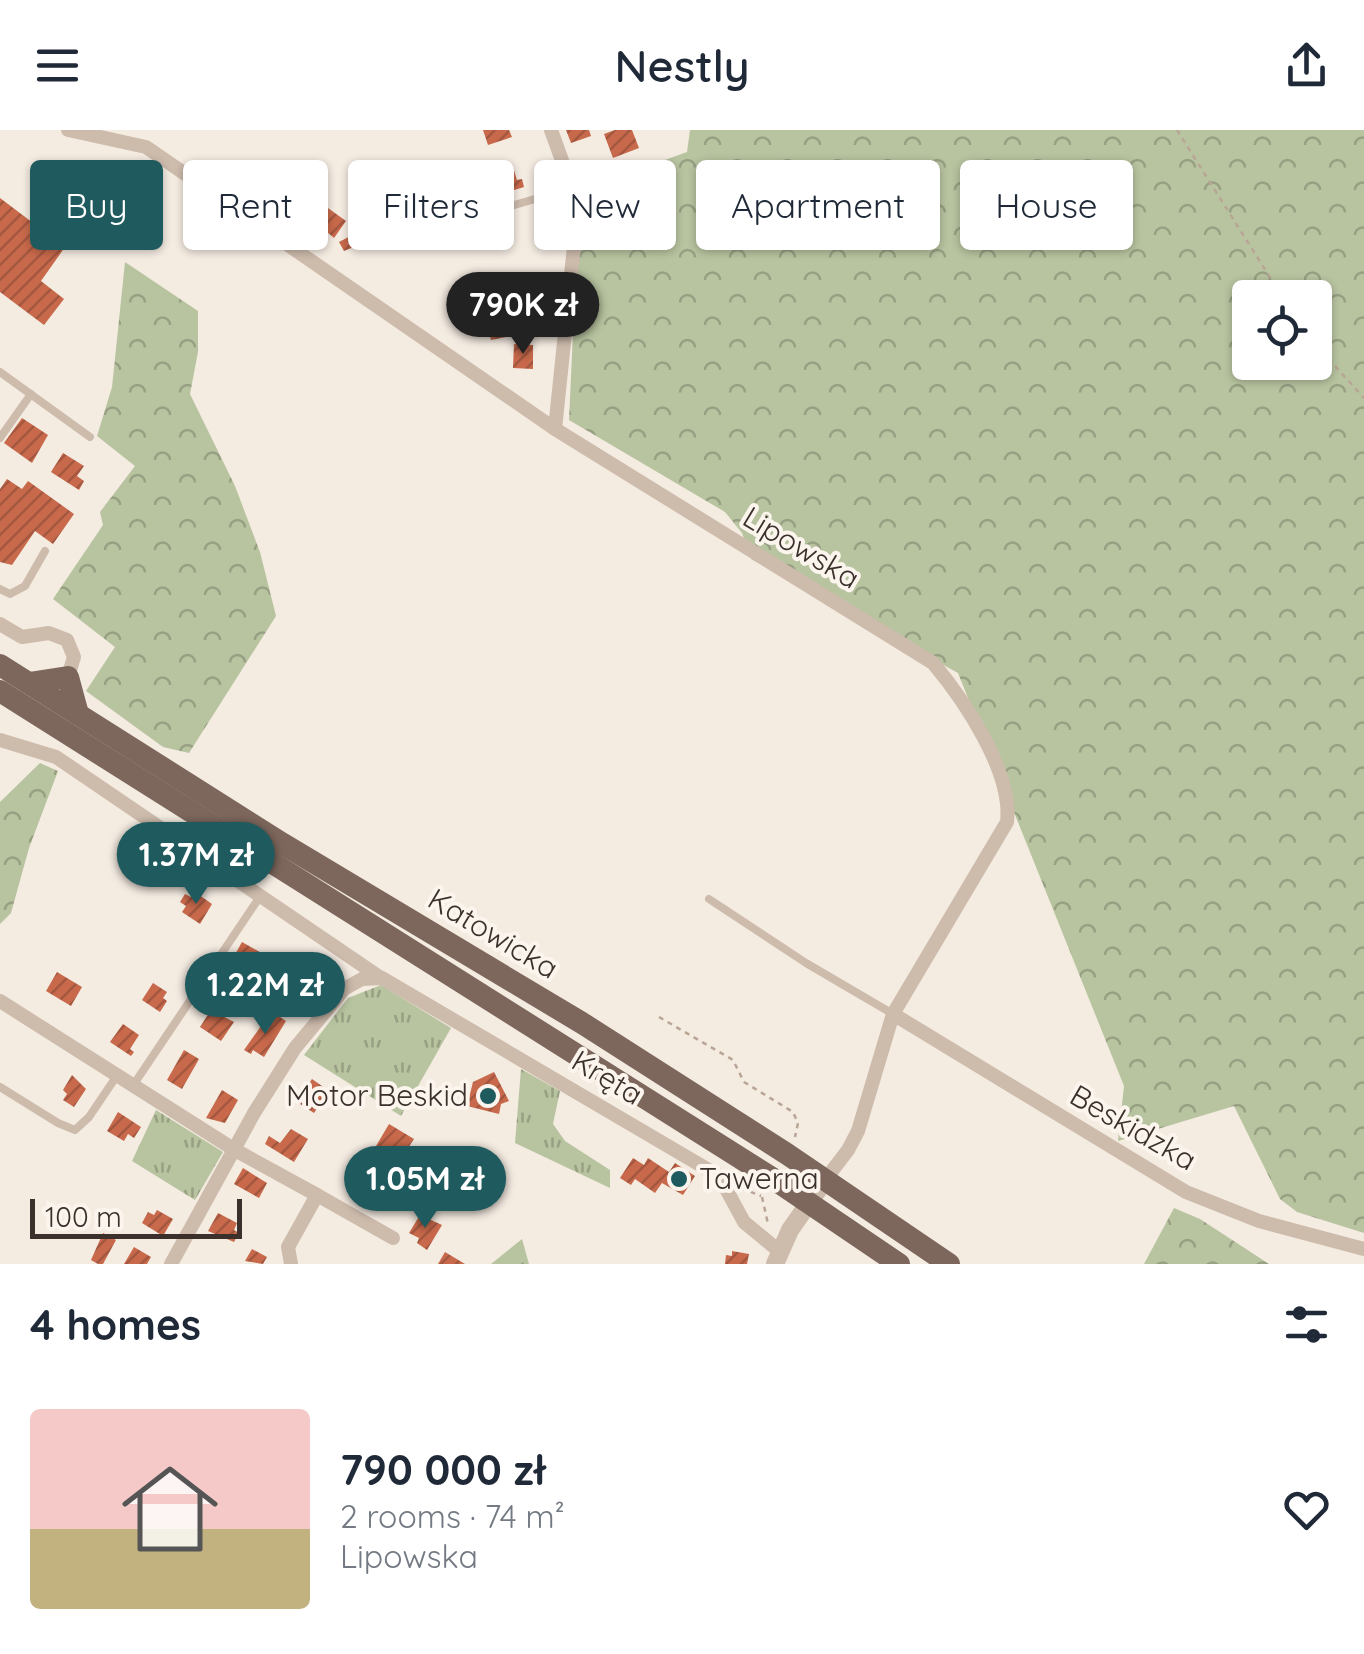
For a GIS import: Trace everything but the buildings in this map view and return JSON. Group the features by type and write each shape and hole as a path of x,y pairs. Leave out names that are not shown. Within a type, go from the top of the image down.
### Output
{"main road":[{"name":"Katowicka","path":"0,665 266,834 582,1023 949,1264"},
{"path":"29,683 68,676 78,714"},
{"name":"Katowicka","path":"0,691 808,1202 899,1264"}],"street":[{"name":"Lipowska","path":"68,130 146,147 555,429 896,637 932,663 958,692 1002,778 1009,806 1008,822 893,1014 858,1132 808,1202 777,1258"},
{"path":"551,130 562,160"},
{"path":"555,429 574,250"},
{"path":"0,624 22,637 49,633 67,640 74,657 68,676"},
{"name":"Kręta","path":"0,740 56,757 382,978 719,1176 744,1222 777,1258"},
{"path":"172,1264 254,1113 295,1048 344,989 362,980 382,978"},
{"path":"0,1001 235,1150 393,1238"},
{"name":"Beskidzka","path":"893,1014 1186,1192 1259,1221 1364,1249"},
{"path":"292,1264 288,1247 317,1195"}],"lane":[{"path":"0,372 90,437"},
{"path":"0,438 31,394"},
{"path":"0,588 10,594 25,586 45,550"},
{"path":"132,1087 261,895"},
{"path":"709,899 893,1014"},
{"path":"0,1087 75,1130 89,1118 116,1077"}],"path":[{"path":"1177,130 1272,280"},
{"path":"1332,363 1364,398"}],"green space":[{"path":"690,130 1364,130 1364,1233 1297,1212 1280,1199 1234,1106 1118,1141 1124,1086 958,673 751,559 742,533 725,512 569,420 577,250 676,250 676,160 665,160 687,152"},
{"path":"125,262 198,311 198,352 190,394 235,486 260,552 276,616 189,753 163,747 86,691 115,647 53,599 103,525 100,512 135,466 97,436 112,387"},
{"path":"40,763 58,771 29,848 11,913 0,924 0,802"},
{"path":"381,985 451,1028 401,1116 304,1055 348,998"},
{"path":"521,1069 560,1091 553,1124 565,1141 610,1170 610,1188 515,1143"},
{"path":"156,1110 223,1152 195,1200 132,1161"},
{"path":"1174,1208 1200,1219 1269,1264 1144,1264"},
{"path":"522,1239 529,1264 491,1264"}],"place":[{"name":"Motor Beskid","path":"488,1096"},
{"name":"Tawerna","path":"679,1179"}]}
